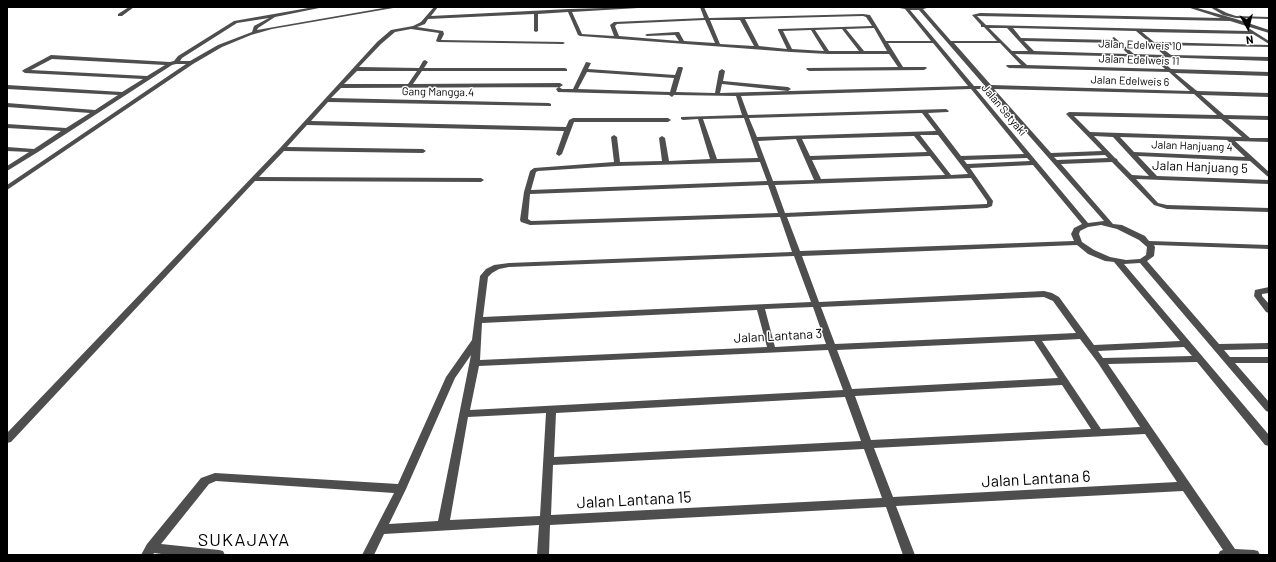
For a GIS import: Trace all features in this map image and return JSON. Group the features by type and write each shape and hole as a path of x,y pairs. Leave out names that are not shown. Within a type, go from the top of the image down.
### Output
{"street":[{"path":"120,15 132,7"},
{"path":"256,32 254,31 256,27 291,7"},
{"path":"7,169 236,22 322,7"},
{"path":"7,188 192,62 220,46 256,32 327,18 397,7"},
{"path":"7,439 282,149 388,34 412,28 423,23 436,7"},
{"path":"427,18 638,7"},
{"path":"702,7 718,45"},
{"path":"896,7 907,9 921,9 929,7"},
{"path":"1189,7 1269,32"},
{"path":"1212,7 1229,15 1269,18"},
{"name":"Jalan Setyaki","path":"907,9 1086,224"},
{"path":"921,9 1110,224"},
{"path":"569,10 580,35 791,51 828,53 890,52"},
{"path":"536,12 536,30"},
{"path":"620,37 612,25 613,24 708,19 863,15 868,16 901,68"},
{"path":"1026,67 983,26 974,15 1234,20"},
{"path":"1224,17 1229,15"},
{"path":"1104,17 1110,21"},
{"path":"742,18 757,48"},
{"path":"1241,23 1269,44"},
{"path":"983,26 1253,33"},
{"path":"1008,26 1032,52"},
{"path":"1115,26 1120,30"},
{"path":"791,51 780,30 875,27"},
{"path":"412,28 441,32 442,34 438,42 563,43"},
{"path":"843,28 863,53"},
{"path":"812,29 828,53"},
{"path":"1104,29 1132,55"},
{"path":"1138,30 1170,56"},
{"path":"620,37 677,33 682,42"},
{"path":"949,40 995,38"},
{"path":"1019,39 1118,42"},
{"path":"883,41 933,40"},
{"path":"949,40 1001,42"},
{"path":"1153,43 1269,44"},
{"name":"Jalan Edelweis 10","path":"1011,52 1269,59"},
{"path":"1153,56 1249,140"},
{"path":"147,78 24,71 50,57 173,63 192,62"},
{"path":"410,85 425,62"},
{"path":"575,91 588,64"},
{"name":"Jalan Edelweis 11","path":"1009,66 1269,74"},
{"path":"672,95 680,68"},
{"path":"809,69 924,68"},
{"path":"356,69 565,70"},
{"path":"585,70 677,77"},
{"path":"717,95 722,71"},
{"path":"719,82 821,92"},
{"path":"340,86 410,85 559,87 560,91 672,95 738,95 821,92"},
{"path":"7,87 123,94"},
{"name":"Jalan Edelweis 6","path":"821,92 990,87 1269,95"},
{"path":"738,95 909,555"},
{"name":"Gang Mangga.4","path":"327,100 549,105"},
{"path":"7,105 97,112"},
{"path":"762,160 666,162 536,169 533,171 527,192 524,220 530,223 783,215 990,205 990,201 973,176 923,111"},
{"path":"684,118 946,111"},
{"path":"1269,118 1069,114 1156,204 1166,206 1269,210"},
{"path":"700,118 714,161"},
{"path":"559,154 571,121 575,119 668,120"},
{"path":"306,123 568,129"},
{"path":"7,126 68,130"},
{"path":"754,139 941,133"},
{"path":"916,134 949,176"},
{"path":"1088,134 1268,140"},
{"path":"1115,135 1154,178"},
{"path":"614,137 617,164"},
{"path":"798,137 818,181"},
{"path":"662,138 666,162"},
{"path":"1229,139 1269,175"},
{"path":"7,149 36,151"},
{"path":"282,149 423,151"},
{"path":"1049,155 1107,153"},
{"path":"807,158 931,154"},
{"name":"Jalan Hanjuang 4","path":"1133,154 1250,159"},
{"path":"959,158 1029,156"},
{"path":"1056,162 1114,160"},
{"path":"965,166 1035,163"},
{"path":"527,192 771,182 973,176"},
{"name":"Jalan Hanjuang 5","path":"1129,176 1269,182"},
{"path":"253,179 481,180"},
{"path":"1086,224 1110,224 1136,234 1151,247 1150,256 1142,261 1134,262 1117,261 1099,256 1079,243 1075,234 1077,230 1086,224"},
{"path":"1147,242 1269,246"},
{"path":"443,526 475,363 478,320 484,276 489,271 497,267 509,265 1079,243"},
{"path":"1117,261 1269,442"},
{"path":"1142,261 1269,408"},
{"path":"1269,290 1258,292 1258,296 1269,310"},
{"path":"478,320 1044,294 1056,299 1092,348 1185,486 1228,555 1254,555"},
{"path":"760,307 772,350"},
{"name":"Jalan Lantana 3","path":"475,363 1083,336"},
{"path":"1036,338 1099,434"},
{"path":"368,555 401,489 451,378 464,356 476,341"},
{"path":"1092,348 1187,344"},
{"path":"1216,347 1269,346"},
{"path":"1101,361 1199,359"},
{"path":"1228,360 1269,360"},
{"path":"464,414 1065,381"},
{"path":"544,555 550,409"},
{"path":"548,461 868,444 1099,434 1147,430"},
{"path":"149,551 205,481 215,477 401,489"},
{"name":"Jalan Lantana 6","path":"889,502 1185,486"},
{"name":"Jalan Lantana 15","path":"381,529 889,502"},
{"path":"149,551 219,555"}],"district":[{"name":"SUKAJAYA","path":"244,540"}]}
